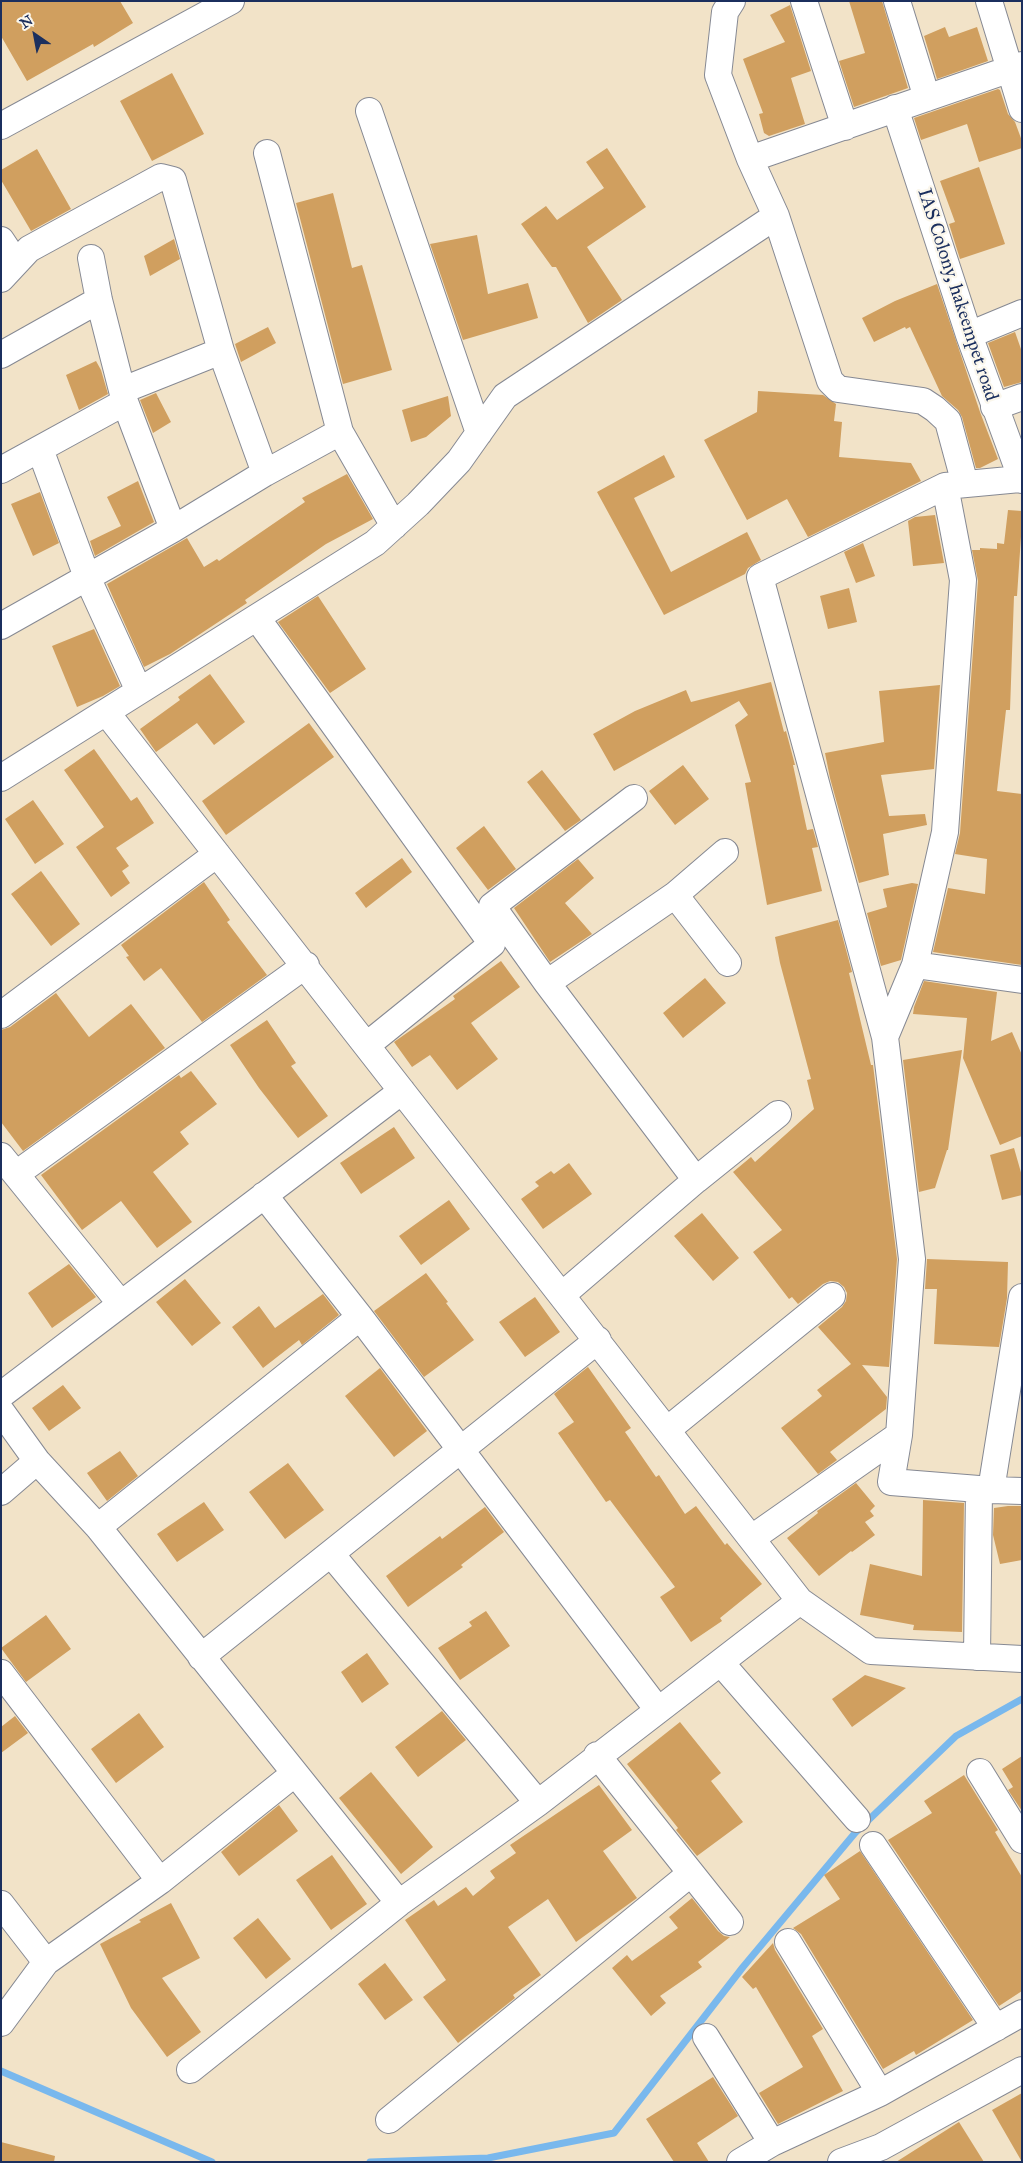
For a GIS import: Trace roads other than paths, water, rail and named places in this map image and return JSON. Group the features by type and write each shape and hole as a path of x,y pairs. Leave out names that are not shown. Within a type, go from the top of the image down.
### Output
{"street":[{"path":"1,126 231,1"},
{"path":"732,1 724,12 718,75 750,159 776,216 830,381 838,389 924,402 948,421 963,580 945,832 915,965 885,1037"},
{"path":"804,1 845,127"},
{"path":"897,1 927,98"},
{"path":"989,1 1015,67 1022,109"},
{"path":"750,159 1015,67"},
{"name":"IAS Colony, hakeempet road","path":"895,108 969,336 1021,480"},
{"path":"369,111 479,433"},
{"path":"267,152 340,432 394,526"},
{"path":"1,280 29,249 161,177 173,180 221,351 265,473"},
{"path":"1,778 375,543 459,460 505,396 776,216"},
{"path":"92,258 99,300 124,396 173,529"},
{"path":"1,355 99,300"},
{"path":"969,336 1022,313"},
{"path":"1,470 124,396 221,351"},
{"path":"994,407 1022,397"},
{"path":"2,624 173,529 265,473 340,432"},
{"path":"40,448 87,577 139,691"},
{"path":"1021,480 955,485 760,577 885,1037 912,1259 899,1435 892,1482 985,1490 1022,1491"},
{"path":"257,618 492,944"},
{"path":"106,712 306,965 800,1601 871,1651 1022,1659"},
{"path":"492,906 634,798"},
{"path":"547,983 675,895 725,852"},
{"path":"1,1014 217,854"},
{"path":"675,895 728,963"},
{"path":"492,906 492,944"},
{"path":"492,906 547,983 696,1180"},
{"path":"367,1045 492,944"},
{"path":"121,1304 9,1165 306,965"},
{"path":"915,965 1022,980"},
{"path":"1,1395 402,1091"},
{"path":"562,1295 696,1180 778,1114"},
{"path":"264,1195 360,1317 658,1710"},
{"path":"667,1430 832,1296"},
{"path":"977,1657 985,1490 1022,1297"},
{"path":"98,1527 360,1317"},
{"path":"201,1657 598,1340"},
{"path":"1,1411 37,1461 98,1527 399,1903"},
{"path":"752,1538 899,1435"},
{"path":"1,1492 37,1461"},
{"path":"331,1554 538,1803"},
{"path":"190,2070 399,1903 538,1803 597,1755 721,1663 800,1601"},
{"path":"721,1663 857,1819"},
{"path":"1,1673 160,1881"},
{"path":"597,1755 730,1922"},
{"path":"980,1772 1022,1840"},
{"path":"1,2023 46,1962 160,1881 294,1774"},
{"path":"873,1845 996,2028"},
{"path":"389,2120 690,1874"},
{"path":"1,1904 46,1962"},
{"path":"788,1942 880,2093"},
{"path":"740,2162 772,2142 880,2093 1022,2013"},
{"path":"706,2037 772,2142"},
{"path":"842,2162 885,2154 1021,2071"}],"waterway":[{"path":"370,2162 488,2158 614,2133 743,1967 855,1833 956,1736 1022,1699"},
{"path":"1,2071 212,2162"}]}
